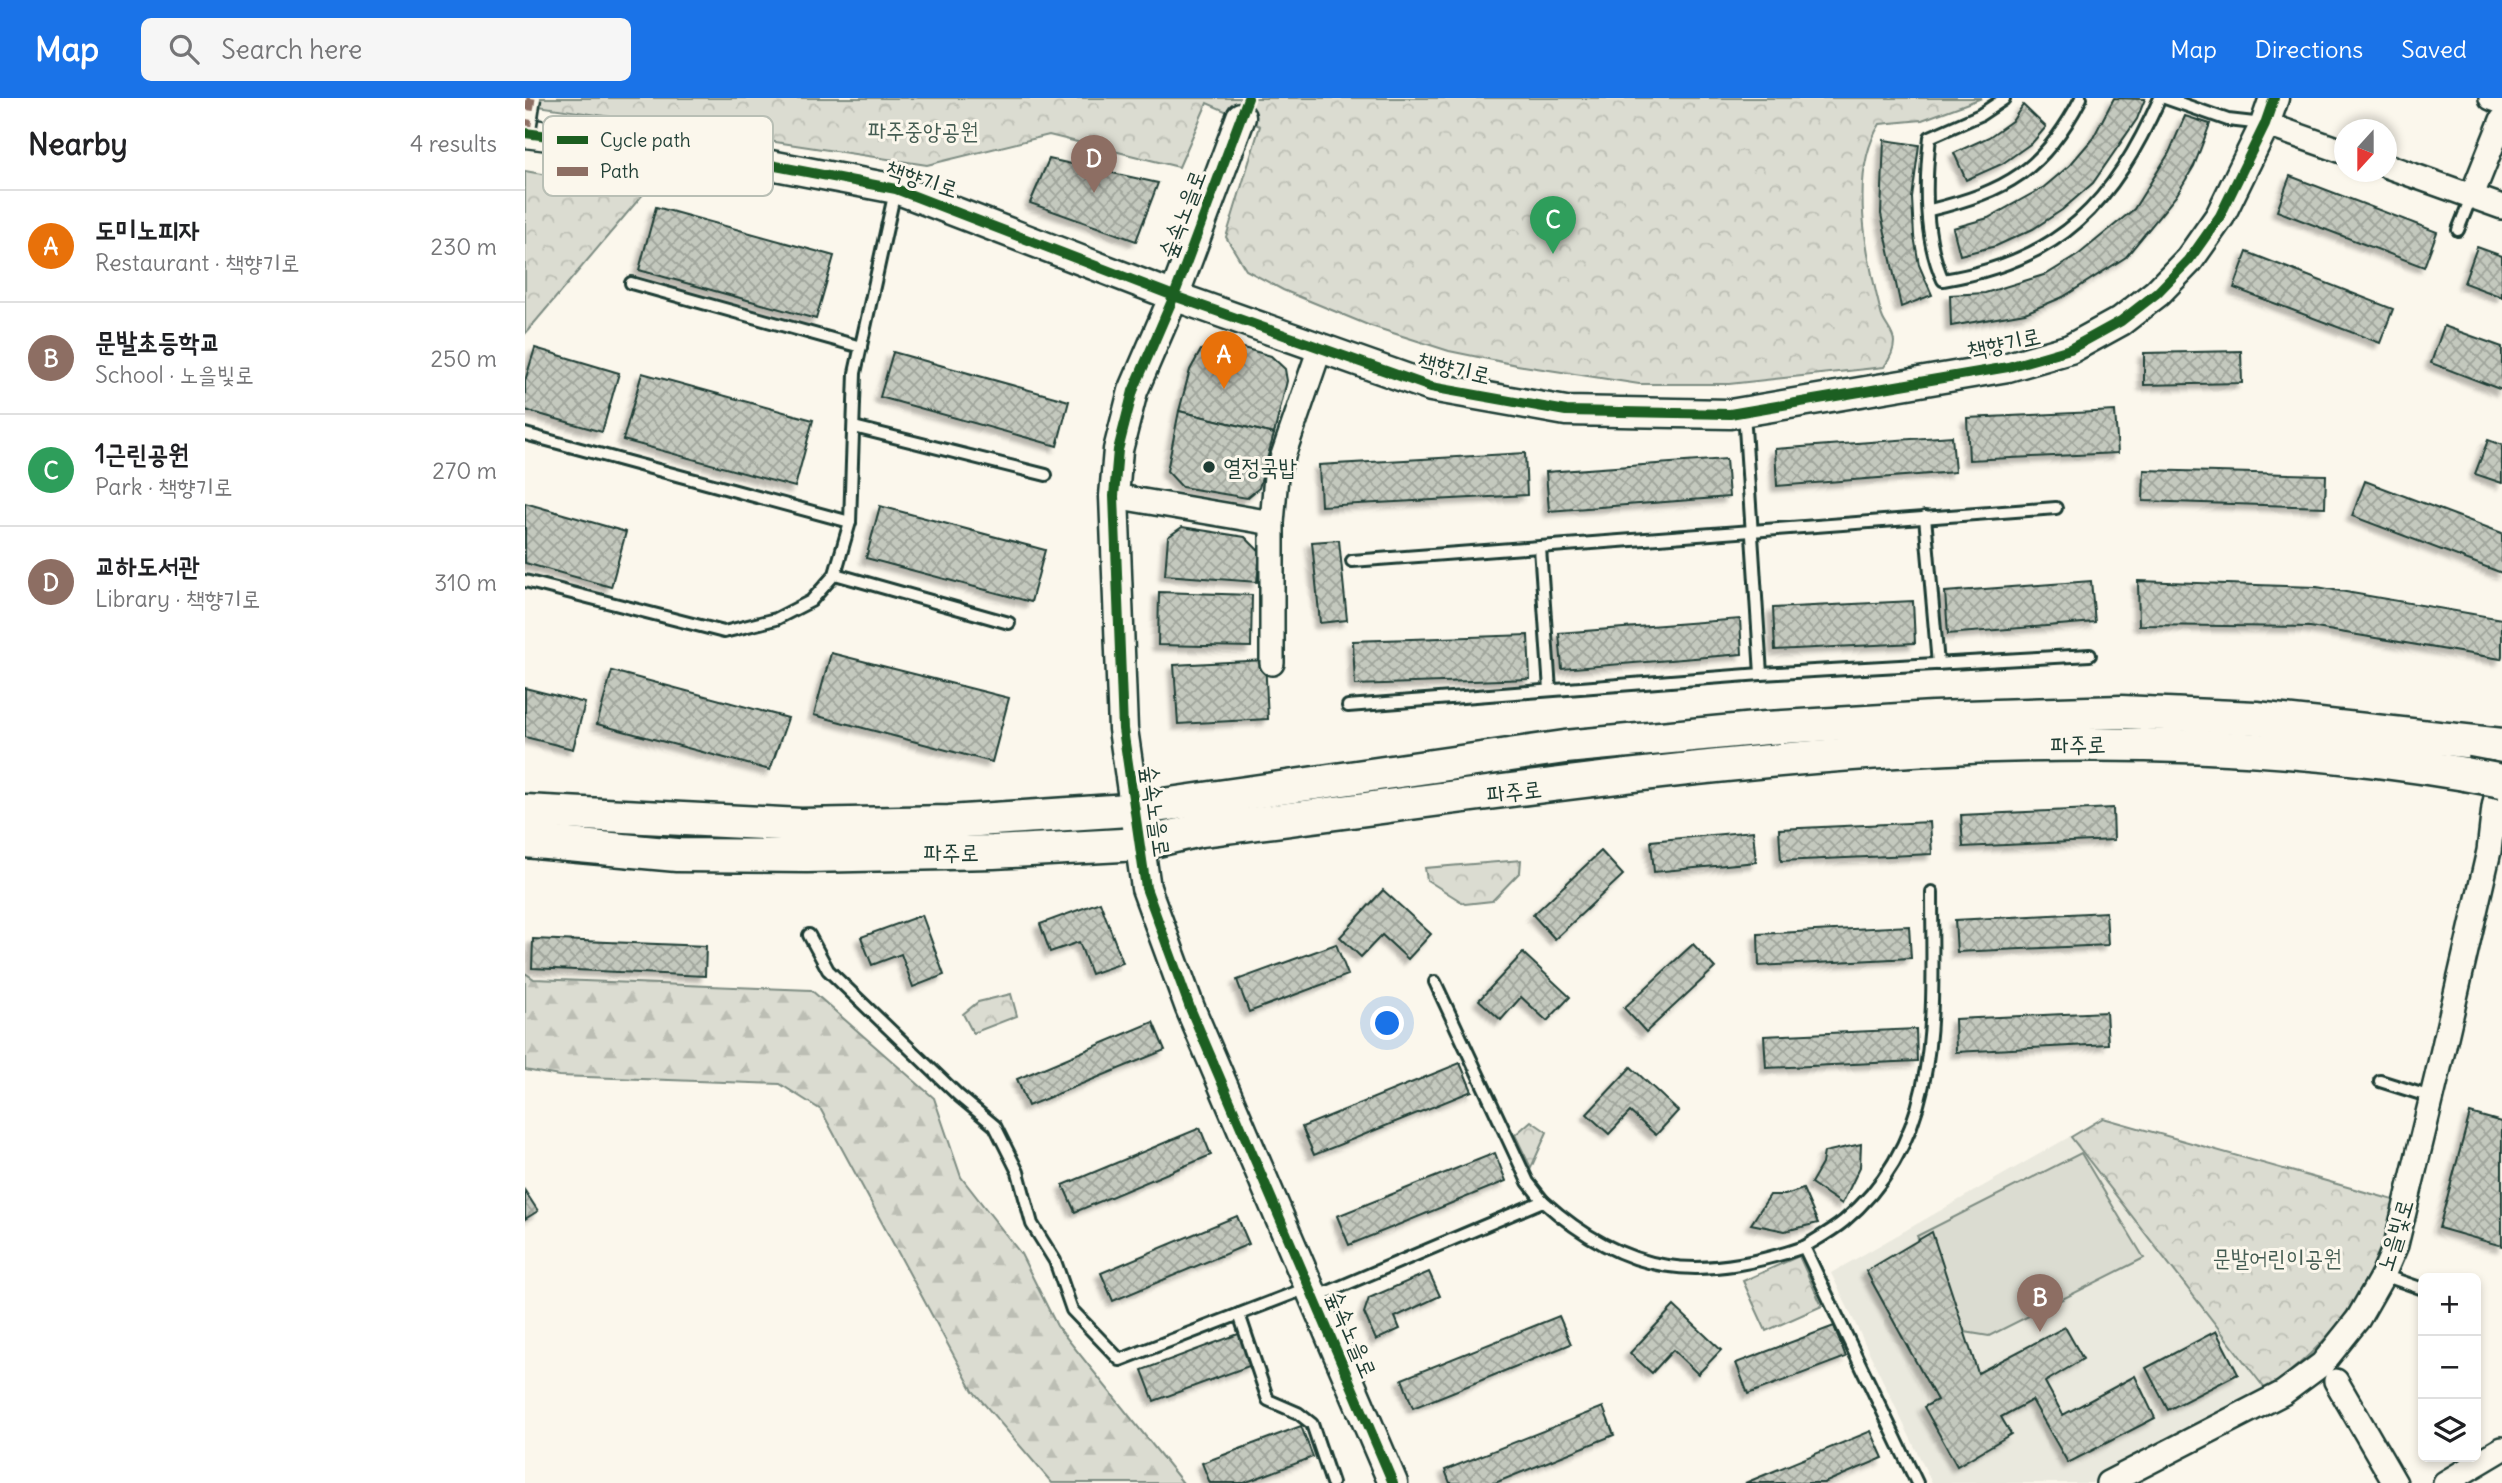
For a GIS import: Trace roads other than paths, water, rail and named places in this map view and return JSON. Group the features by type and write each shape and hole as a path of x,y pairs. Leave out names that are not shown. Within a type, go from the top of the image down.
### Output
{"main road":[{"name":"파주로","path":"525,811 801,825 949,822 1136,809 1565,747 1766,728 1933,718 2121,712 2229,716 2502,745"},
{"name":"파주로","path":"525,841 677,855 807,856 1140,844 1228,827 1667,773 1905,750 2136,743 2279,749 2385,760 2502,781"},
{"path":"525,797 591,803 699,820"},
{"path":"525,850 607,859 677,855"}],"street":[{"path":"525,135 531,98"},
{"path":"2491,98 2502,102"},
{"path":"2270,111 2334,146"},
{"name":"책향기로","path":"773,165 896,188 1174,296 1431,387 1566,411 1744,412 2008,367 2070,349 2130,314 2157,293 2189,260 2220,216 2270,111"},
{"name":"숲속노을로","path":"1241,117 1174,296 1133,391 1118,450 1114,496 1123,729 1146,888 1190,1008 1393,1483"},
{"path":"2472,195 2502,120"},
{"name":"책향기로","path":"525,135 543,137"},
{"path":"2397,170 2502,207"},
{"path":"1272,663 1272,523 1276,477 1320,348"},
{"path":"1114,496 1272,523"},
{"name":"노을빛로","path":"2108,1483 2283,1393 2322,1364 2358,1319 2383,1275 2396,1245 2431,1097 2489,850 2502,769"},
{"name":"노을빛로","path":"2489,850 2502,822"},
{"path":"2336,1381 2395,1483"},
{"path":"2445,1483 2502,1449"}],"lane":[{"path":"1930,210 1974,199 2015,179 2047,153 2081,98"},
{"path":"2004,99 1980,115 1930,137 1927,165 1934,259 1943,280 1972,275 2015,261 2058,239 2100,202 2139,146 2163,98 2228,120 2270,111"},
{"path":"525,581 724,632 776,619 811,601 835,574 850,522 855,373 896,188"},
{"path":"2458,230 2472,195"},
{"path":"631,283 861,347"},
{"path":"1744,412 1762,674"},
{"path":"854,427 1046,475"},
{"path":"525,434 850,522"},
{"path":"1352,561 2056,508"},
{"path":"1925,517 1938,664"},
{"path":"1540,548 1550,690"},
{"path":"835,574 1009,623"},
{"path":"1348,706 1762,674 2090,655"},
{"path":"1436,982 1528,1182 1573,1228 1608,1248 1662,1266 1702,1269 1746,1265 1804,1247 1843,1223 1884,1179 1904,1146 1919,1109 1927,1073 1932,996 1932,892"},
{"path":"809,935 828,970 959,1096 995,1126 1018,1172 1032,1224 1055,1261 1072,1310 1120,1360 1239,1314 1311,1292 1543,1200"},
{"path":"2380,1081 2431,1097"},
{"path":"1804,1247 1917,1483"},
{"path":"2383,1275 2418,1287"},
{"path":"1239,1314 1268,1399 1299,1413 1312,1424 1332,1483"}],"place":[{"name":"교하도서관","path":"1094,193"},
{"name":"1근린공원","path":"1553,254"},
{"name":"도미노피자","path":"1224,389"},
{"name":"열정국밥","path":"1209,467"},
{"name":"문발초등학교","path":"2040,1332"}],"park label":[{"name":"파주중앙공원","path":"923,131"},
{"name":"문발어린이공원","path":"2277,1258"}]}
